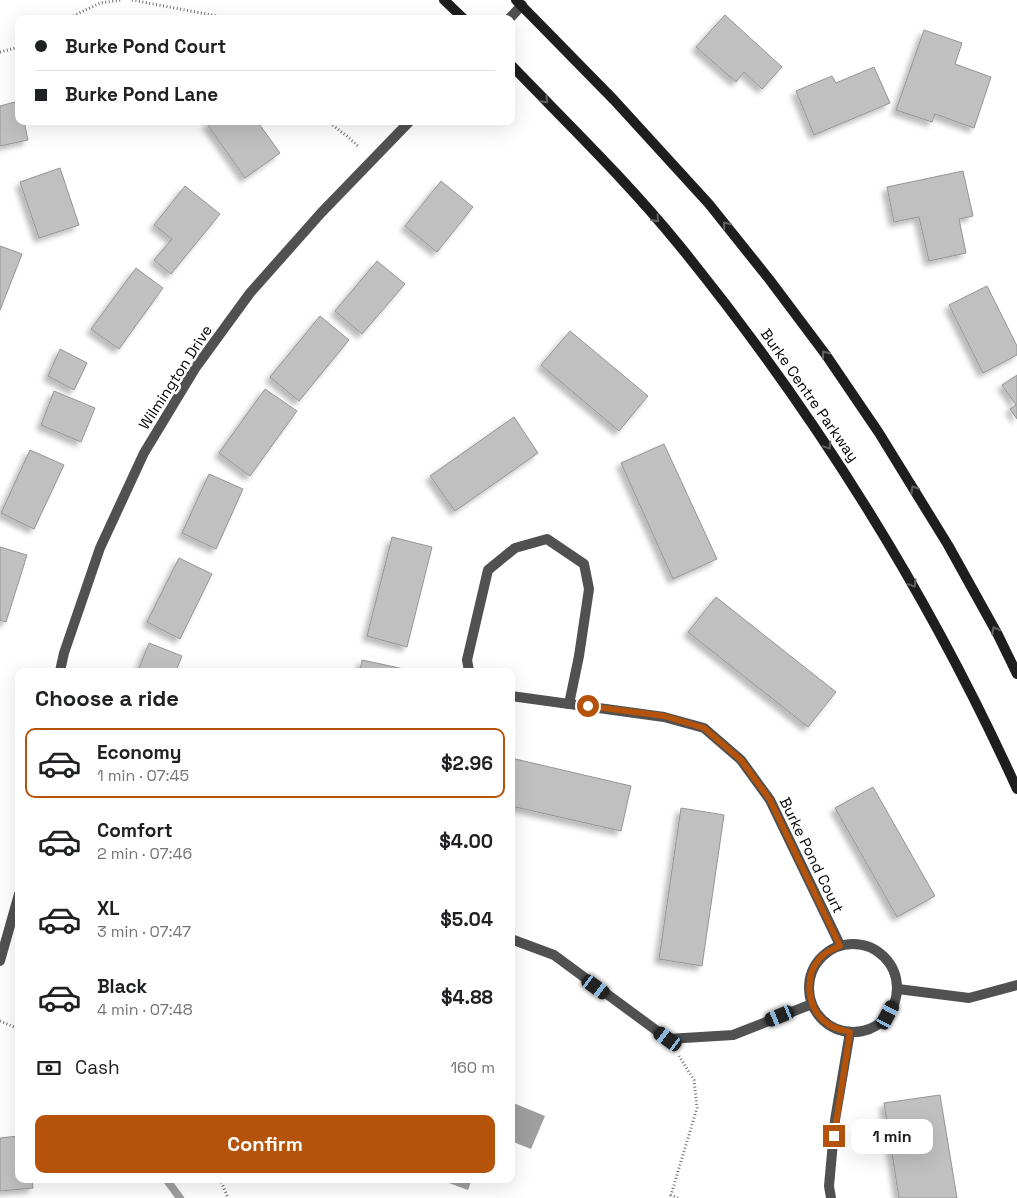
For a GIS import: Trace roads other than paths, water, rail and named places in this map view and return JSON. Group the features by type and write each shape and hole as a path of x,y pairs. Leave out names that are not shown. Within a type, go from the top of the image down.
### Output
{"main road":[{"path":"444,0 460,15"},
{"path":"519,2 614,100 709,204 792,310 879,433 948,545 998,635 1017,674"},
{"name":"Burke Centre Parkway","path":"515,69 608,165 678,243 768,359 849,477 922,599 988,724 1017,789"}],"street":[{"path":"511,15 519,2"},
{"name":"Wilmington Drive","path":"61,668 64,653 100,548 144,452 196,366 250,293 321,213 406,125"},
{"path":"469,668 468,660 488,570 515,548 547,539 584,564 589,589 579,656 568,704"},
{"name":"Burke Pond Court","path":"515,697 664,716 704,728 741,760 770,800 840,946"},
{"path":"0,961 15,908"},
{"path":"515,941 554,956 668,1039 732,1035 812,1004"},
{"path":"854,943 868,946 880,952 890,962 896,975 898,989 895,1003 888,1015 878,1025 864,1031 850,1032 827,1024 812,1004 809,992 813,968 820,958 829,950 854,943"},
{"path":"898,989 969,998 1017,985"},
{"path":"831,1198 829,1186 835,1120 850,1032"}],"waterway":[{"path":"169,1183 180,1198"}]}
